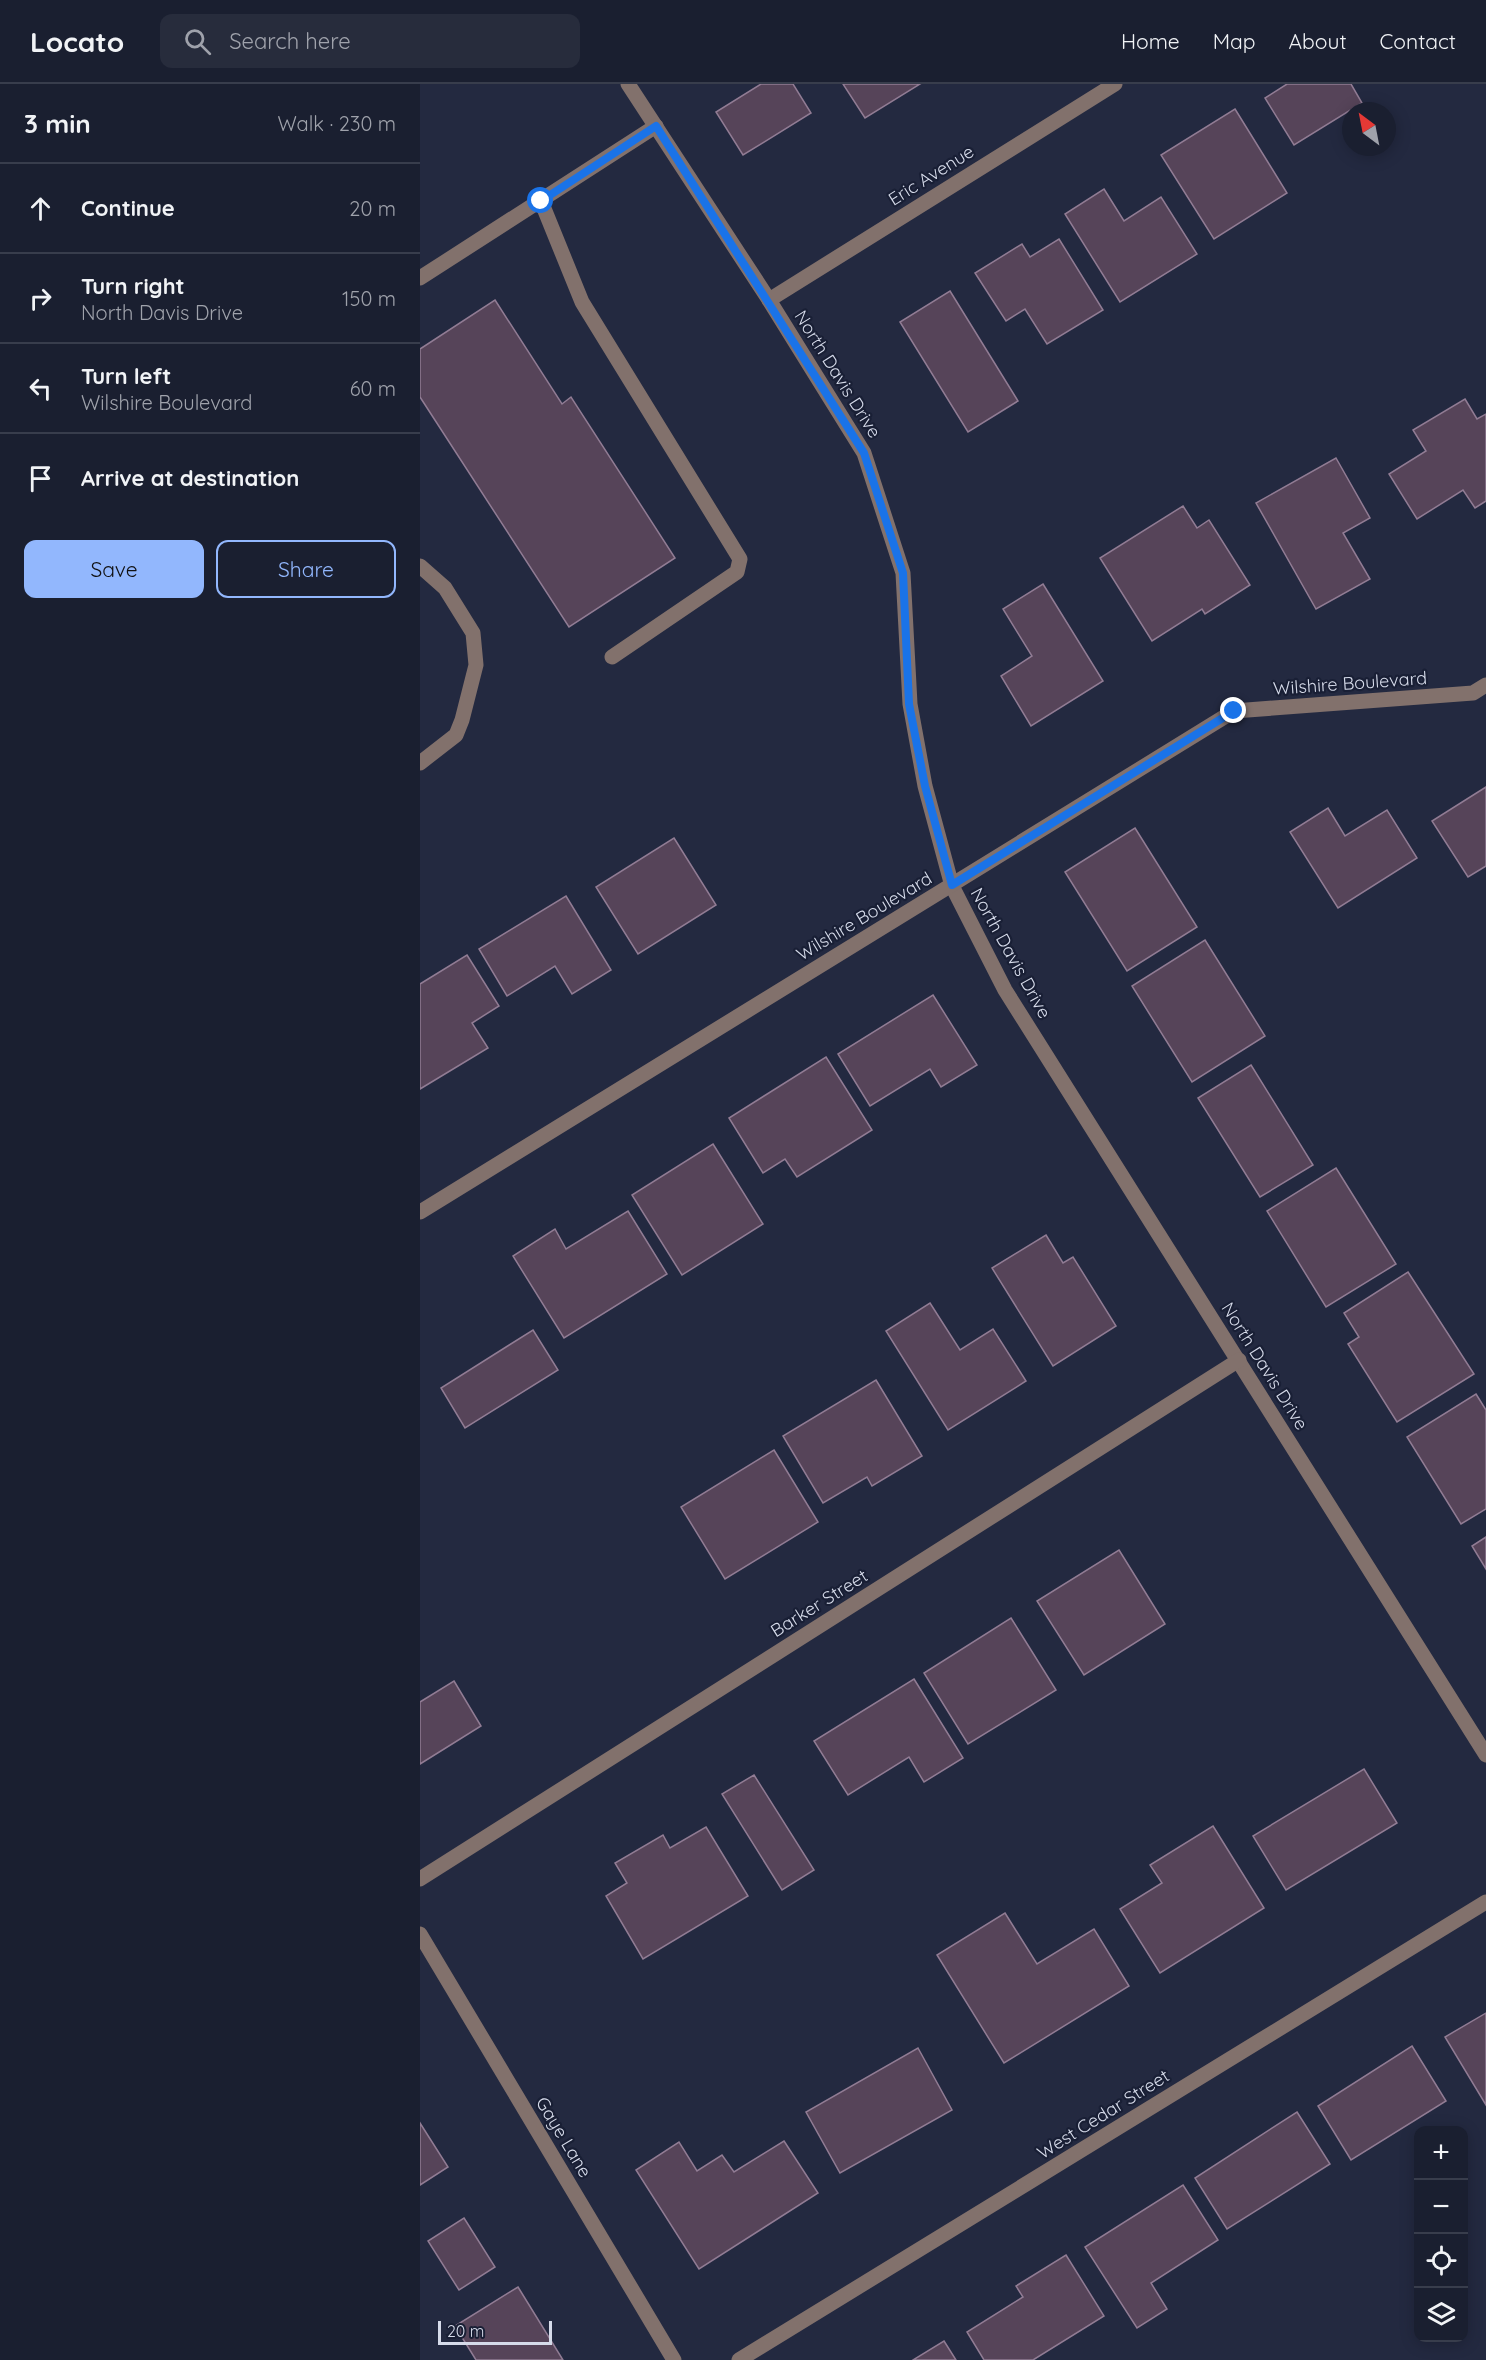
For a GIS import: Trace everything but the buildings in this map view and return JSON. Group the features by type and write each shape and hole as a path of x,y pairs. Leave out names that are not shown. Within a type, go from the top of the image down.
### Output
{"street":[{"name":"North Davis Drive","path":"628,84 864,453 903,573 909,704 925,786 952,885 1005,990 1486,1755"},
{"name":"Eric Avenue","path":"768,300 1115,84"},
{"path":"420,278 656,126"},
{"path":"541,201 582,302 740,559 737,572 612,657"},
{"path":"420,566 445,588 473,633 476,665 456,735 420,763"},
{"name":"Wilshire Boulevard","path":"420,1212 1234,711 1473,693 1486,685"},
{"name":"Barker Street","path":"420,1880 1239,1360"},
{"name":"West Cedar Street","path":"740,2360 1486,1902"},
{"name":"Gaye Lane","path":"420,1934 674,2360"}],"route":[{"path":"541,201 656,126 864,453 903,573 909,704 925,786 952,885 1234,711"}]}
